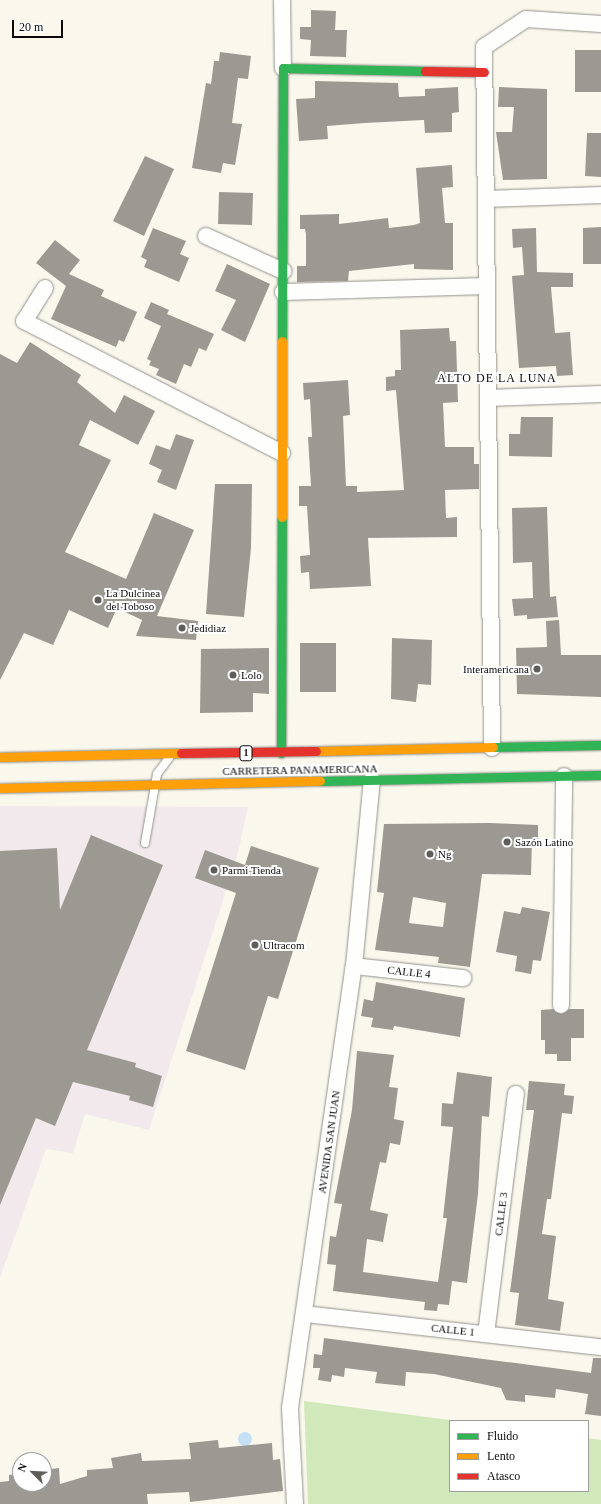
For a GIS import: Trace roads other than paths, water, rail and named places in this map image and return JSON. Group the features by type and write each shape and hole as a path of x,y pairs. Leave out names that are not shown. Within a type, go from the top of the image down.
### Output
{"main road":[{"path":"281,753 283,68 484,72"},
{"name":"CARRETERA PANAMERICANA","path":"0,757 281,753 498,753 601,745"},
{"path":"480,761 498,753"},
{"path":"396,780 462,767"},
{"name":"CARRETERA PANAMERICANA","path":"0,788 601,775"}],"street":[{"path":"282,0 283,68"},
{"path":"498,753 488,398 484,47 526,19 601,24"},
{"path":"486,199 601,195"},
{"path":"206,236 283,271"},
{"path":"283,292 487,286"},
{"path":"45,288 24,321 282,453"},
{"path":"488,398 601,394"},
{"path":"561,1006 564,776"},
{"name":"AVENIDA SAN JUAN","path":"295,1504 290,1408 305,1314 354,966 372,780"},
{"name":"CALLE 4","path":"354,966 463,978"},
{"name":"CALLE 3","path":"486,1334 516,1094"},
{"name":"CALLE 1","path":"305,1314 601,1347"}],"lane":[{"path":"145,843 154,785 159,767 175,754"}],"water":[{"path":"242,1432 248,1432 252,1436 252,1442 248,1446 242,1446 238,1442 238,1436"}],"place":[{"name":"La Dulcinea del Toboso","path":"98,600"},
{"name":"Jedidiaz","path":"182,628"},
{"name":"Interamericana","path":"537,669"},
{"name":"Lolo","path":"233,675"},
{"name":"Sazón Latino","path":"507,842"},
{"name":"Ng","path":"430,854"},
{"name":"Parmi Tienda","path":"214,870"},
{"name":"Ultracom","path":"255,945"}],"district":[{"name":"ALTO DE LA LUNA","path":"497,379"}]}
